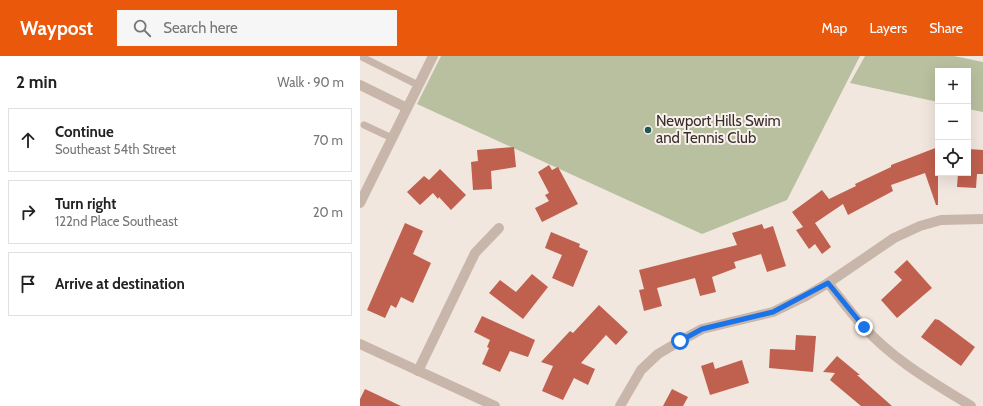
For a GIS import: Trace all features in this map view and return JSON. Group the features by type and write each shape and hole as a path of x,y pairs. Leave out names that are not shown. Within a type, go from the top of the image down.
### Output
{"street":[{"path":"360,203 433,56"},
{"path":"360,85 407,108"},
{"path":"620,406 640,370 658,354 702,329 773,312 828,283 894,238 920,226 942,220 983,219"},
{"path":"418,371 475,253 499,228"},
{"path":"828,283 864,327 890,352 917,372 971,406"},
{"path":"360,344 495,406"}],"lane":[{"path":"360,56 418,85"},
{"path":"364,125 392,138"}],"green space":[{"name":"Newport Hills Swim and Tennis Club","path":"441,56 860,56 787,200 702,234 417,104"},
{"path":"865,56 954,56 983,62 983,112 971,110 971,68 935,68 935,101 850,83"}],"building":[{"path":"514,147 516,167 491,171 492,189 473,190 471,162 478,161 477,150"},
{"path":"935,148 935,176 938,176 938,205 936,205 925,173 891,185 893,191 848,215 843,204 815,223 831,247 822,254 815,244 809,249 796,230 803,227 792,212 822,190 829,199 856,186 855,184 891,167 891,165"},
{"path":"971,149 983,150 983,174 977,174 976,188 957,187 958,176 971,176"},
{"path":"549,165 552,170 558,167 578,204 542,222 535,208 549,201 545,195 549,193 538,172"},
{"path":"440,169 466,195 451,210 439,197 438,199 433,193 420,205 407,192 424,176 429,180"},
{"path":"405,223 423,231 413,254 431,263 413,303 401,297 396,308 391,305 385,318 367,310"},
{"path":"762,224 764,229 773,226 786,266 767,272 761,254 734,262 736,268 712,277 716,292 700,296 695,278 657,288 662,306 644,311 639,290 644,289 639,270 737,245 732,233"},
{"path":"551,232 580,244 579,247 588,251 573,287 552,278 562,255 545,248"},
{"path":"907,260 932,288 897,318 881,300 902,280 894,272"},
{"path":"532,274 548,287 523,319 489,293 500,280 516,292"},
{"path":"599,305 628,332 616,345 606,335 581,363 595,369 588,385 574,378 563,400 542,391 553,366 541,362 570,331 573,333"},
{"path":"482,316 535,340 528,357 510,351 500,372 482,364 489,348 487,347 490,340 474,332"},
{"path":"935,319 939,320 975,347 961,366 921,337"},
{"path":"796,335 816,336 813,372 769,368 770,349 795,350"},
{"path":"837,356 860,375 857,375 892,406 861,406 830,380 835,373 823,372"},
{"path":"742,360 749,383 710,395 701,366 713,362 715,369"},
{"path":"365,389 401,406 360,406 360,399"},
{"path":"672,389 688,397 683,406 663,406"}],"place":[{"name":"Newport Hills Swim and Tennis Club","path":"648,130"}],"route":[{"path":"680,341 702,329 773,312 806,296 828,283 864,327"}]}
